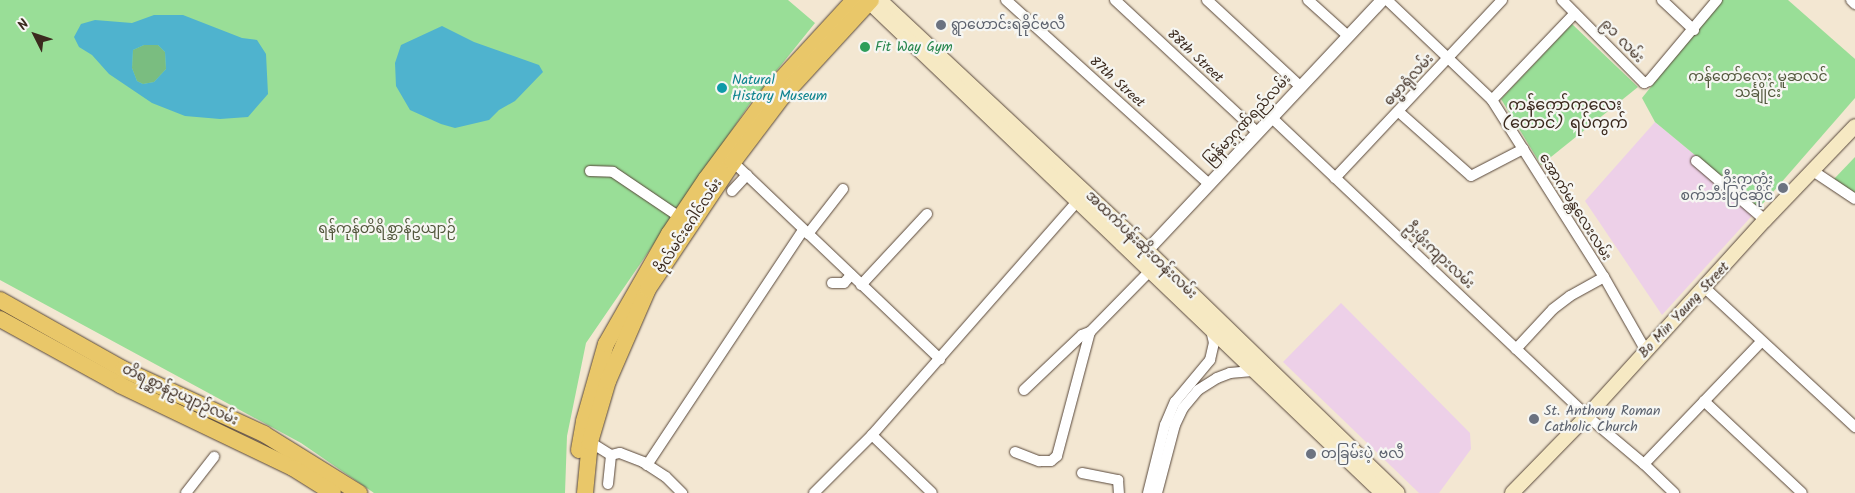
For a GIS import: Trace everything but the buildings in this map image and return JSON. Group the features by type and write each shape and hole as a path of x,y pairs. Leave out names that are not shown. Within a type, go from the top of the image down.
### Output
{"main road":[{"path":"576,493 585,445 584,421 606,344 643,277 681,218 726,164 775,86 825,31 868,0"},
{"name":"အထက်ပန်းဆိုးတန်းလမ်း","path":"868,0 953,75 1142,255 1398,493"},
{"name":"ဗိုလ်မင်းဂေါင်လမ်း","path":"586,493 585,445 608,381 648,290 726,164 868,0"},
{"name":"Bo Min Yaung Street","path":"1512,493 1587,416 1765,220 1855,126"},
{"name":"အထက်ပန်းဆိုးတန်းလမ်း","path":"1032,151 1077,202 1142,255 1149,272 1256,371 1382,493"},
{"name":"တိရစ္ဆာန်ဥယျာဉ်လမ်း","path":"0,300 123,369 264,434 359,493"},
{"name":"တိရစ္ဆာန်ဥယျာဉ်လမ်း","path":"0,319 120,385 293,468 333,493"}],"street":[{"name":"87th Street","path":"1006,0 1209,184"},
{"name":"88th Street","path":"1115,0 1257,132"},
{"path":"1207,0 1300,86"},
{"path":"1308,0 1348,36"},
{"name":"မြန်မာ့ဂုဏ်ရည်လမ်း","path":"1142,255 1382,0"},
{"name":"အောက်မန္တလေးလမ်း","path":"1387,0 1492,100 1604,277 1646,351"},
{"name":"ဓမ္မာရုံလမ်း","path":"1336,178 1502,0"},
{"name":"၉၁ လမ်း","path":"1562,0 1644,83 1649,81 1694,30"},
{"path":"1662,0 1694,30 1716,0"},
{"path":"1850,0 1855,4"},
{"path":"1492,100 1575,13"},
{"path":"1399,112 1471,176 1523,149"},
{"name":"ဦးဖိုးကျားလမ်း","path":"1271,117 1587,416 1644,464 1674,493"},
{"path":"1696,161 1765,220"},
{"path":"726,164 747,175 940,359"},
{"path":"590,171 613,172 681,218"},
{"path":"1813,171 1855,200"},
{"path":"732,191 747,175"},
{"path":"647,465 806,232 843,189"},
{"path":"814,493 872,435 1077,202"},
{"path":"861,284 927,214"},
{"path":"1024,390 1082,335 1090,332 1149,272"},
{"path":"832,283 844,283 851,275"},
{"path":"1516,349 1553,309 1570,296 1604,277"},
{"path":"1705,288 1855,427"},
{"path":"1148,493 1166,425 1175,402 1210,360 1214,344 1212,330"},
{"path":"1014,452 1039,461 1051,460 1057,456 1090,332"},
{"path":"1644,464 1762,341"},
{"path":"1157,493 1175,425 1183,408 1198,390 1216,378 1230,373 1256,371"},
{"path":"1704,401 1802,493"},
{"path":"872,435 932,493"},
{"path":"585,445 611,455 620,453 647,465 666,477 682,493"},
{"path":"608,484 611,455"},
{"path":"186,493 214,457"},
{"path":"1082,473 1118,480 1119,493"}],"shaded area":[{"path":"1655,122 1759,208 1662,315 1585,201"},
{"path":"1341,303 1470,433 1471,449 1439,493 1419,493 1283,362"}],"green space":[{"name":"ရန်ကုန်တိရိစ္ဆာန်ဥယျာဉ်","path":"0,0 788,0 815,23 749,105 586,343 567,436 565,493 374,493 301,443 0,280"},
{"name":"ကန်တော်လေး မူဆလင် သင်္ချိုင်း","path":"1720,0 1788,0 1855,59 1855,98 1759,208 1655,122 1642,98"},
{"path":"1572,24 1638,87 1541,165 1501,99"},
{"path":"144,45 158,45 165,52 166,69 154,82 143,84 137,81 132,68 133,50"},
{"path":"1855,157 1855,193 1834,179"}],"water":[{"path":"154,15 183,15 242,38 257,40 266,54 268,94 248,117 220,119 185,116 152,103 109,74 92,55 79,47 74,37 81,24 95,20 132,23","holes":["144,45 158,45 165,52 166,69 154,82 143,84 137,81 132,68 133,50"]},
{"path":"442,26 474,42 539,65 543,72 515,101 499,110 489,120 455,128 410,110 396,86 395,63 401,45"}],"place":[{"name":"ရွာဟောင်းရခိုင်ဗလီ","path":"941,25"},
{"name":"Fit Way Gym","path":"865,47"},
{"name":"Natural History Museum","path":"722,88"},
{"name":"ဦးကတုံး စက်ဘီးပြင်ဆိုင်","path":"1783,188"},
{"name":"St. Anthony Roman Catholic Church","path":"1534,419"},
{"name":"တခြမ်းပဲ့ ဗလီ","path":"1311,454"}],"district":[{"name":"ကန်တော်ကလေး (တောင်) ရပ်ကွက်","path":"1565,115"}]}
